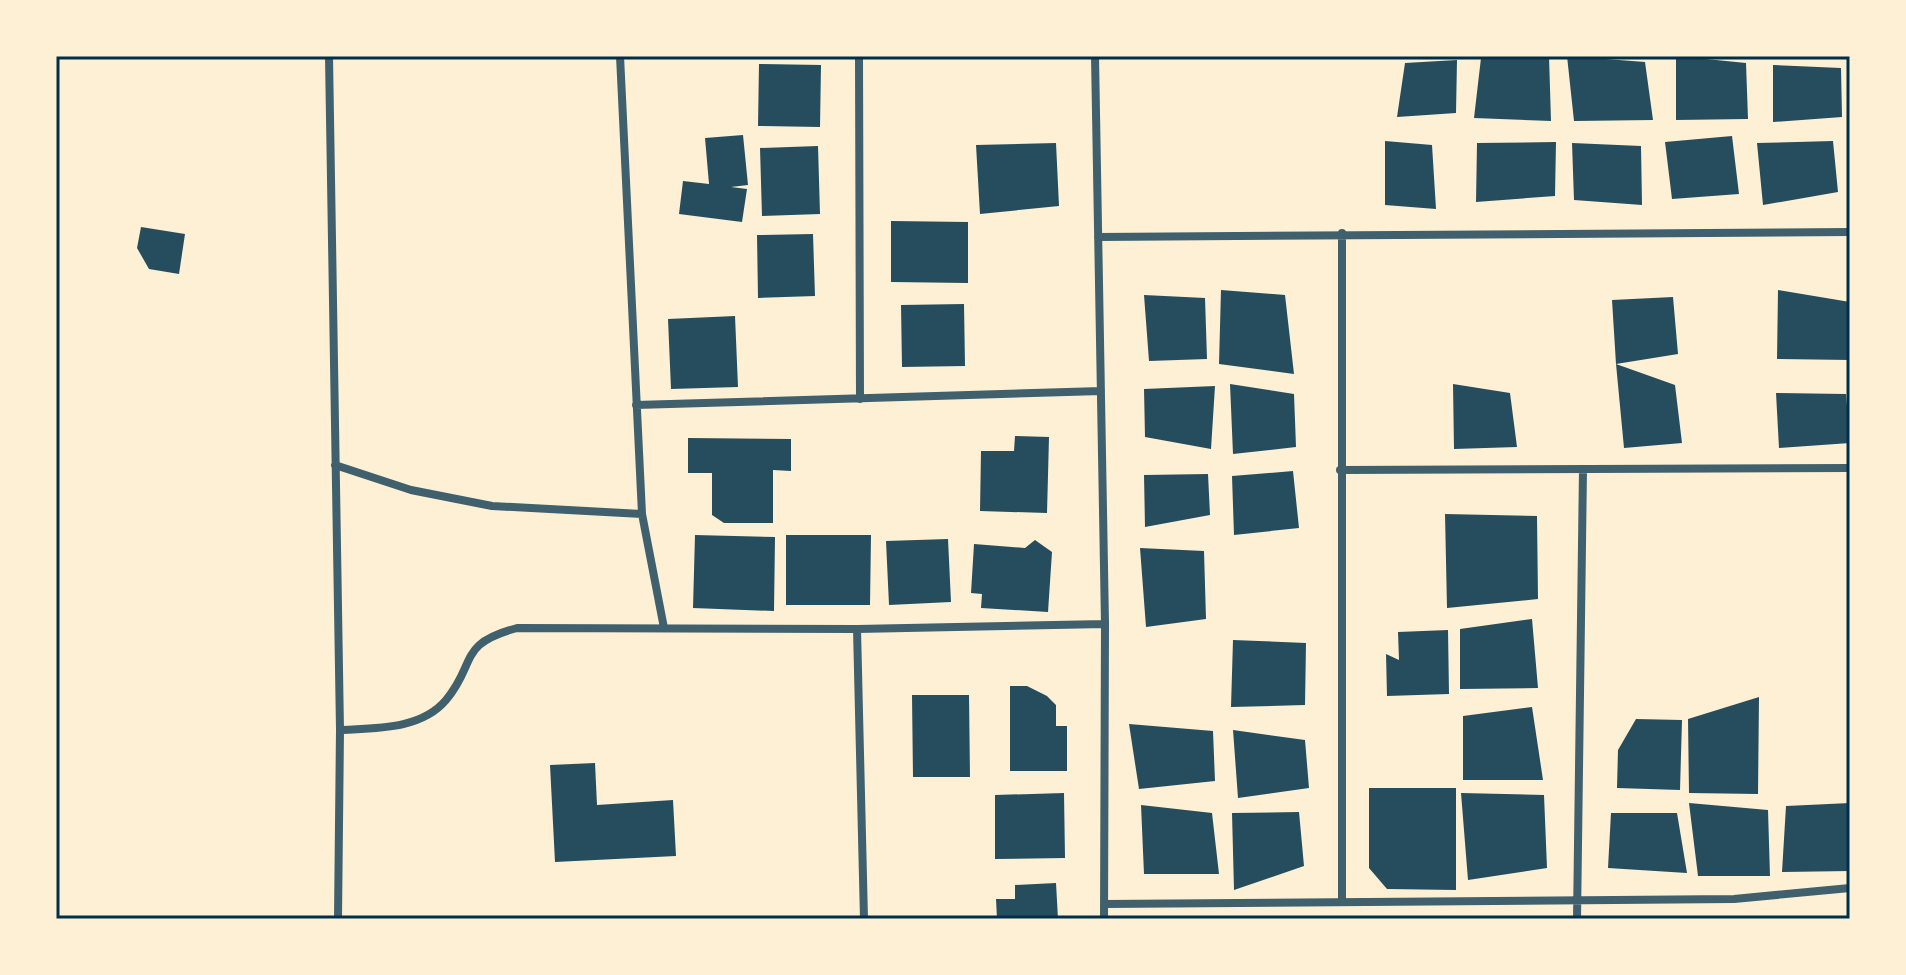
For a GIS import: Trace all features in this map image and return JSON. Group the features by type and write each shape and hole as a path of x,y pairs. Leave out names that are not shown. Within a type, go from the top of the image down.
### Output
{"street":[{"path":"329,56 340,730 338,919"},
{"path":"620,56 642,514 664,628"},
{"path":"859,56 860,399"},
{"path":"1095,56 1105,624 1104,919"},
{"path":"1098,237 1850,232"},
{"path":"1342,233 1342,902"},
{"path":"636,405 1101,391"},
{"path":"335,465 411,490 492,506 642,514"},
{"path":"1340,470 1850,468"},
{"path":"1577,919 1583,469"},
{"path":"340,730 394,727 421,717 446,701 470,655 490,635 517,628 857,629 1105,624"},
{"path":"857,629 864,919"},
{"path":"1104,904 1734,899 1850,888"}],"building":[{"path":"1549,56 1551,121 1474,118 1481,58"},
{"path":"1567,56 1645,62 1653,120 1574,121"},
{"path":"1676,56 1746,63 1748,119 1676,120"},
{"path":"1457,60 1456,113 1397,117 1405,63"},
{"path":"759,64 821,65 820,127 758,126"},
{"path":"1773,65 1841,68 1842,117 1773,122"},
{"path":"743,135 748,185 731,187 747,189 742,222 679,214 683,181 709,184 705,138"},
{"path":"1732,136 1739,194 1672,199 1665,142"},
{"path":"1385,141 1432,145 1436,209 1385,205"},
{"path":"1833,141 1838,192 1763,205 1757,143"},
{"path":"1556,142 1555,196 1476,202 1477,143"},
{"path":"1056,143 1059,206 980,214 976,145"},
{"path":"1572,143 1641,146 1642,205 1574,200"},
{"path":"818,146 820,214 762,216 760,148"},
{"path":"891,221 968,222 968,283 891,282"},
{"path":"141,227 185,234 179,274 149,269 137,248"},
{"path":"813,234 815,296 758,298 757,235"},
{"path":"1221,290 1285,295 1294,374 1219,364"},
{"path":"1778,290 1850,302 1850,360 1777,359"},
{"path":"1144,295 1205,298 1207,359 1149,361"},
{"path":"1673,297 1678,354 1616,364 1612,300"},
{"path":"964,304 965,366 902,367 901,305"},
{"path":"735,316 738,387 671,389 668,319"},
{"path":"1616,364 1675,385 1682,443 1624,448"},
{"path":"1230,384 1294,394 1296,447 1233,454"},
{"path":"1453,384 1510,393 1517,447 1454,449"},
{"path":"1215,386 1211,449 1145,437 1144,389"},
{"path":"1776,393 1846,394 1850,443 1779,448"},
{"path":"1015,436 1049,437 1047,513 980,511 981,451 1014,451"},
{"path":"688,438 791,439 791,471 773,470 773,523 724,523 712,515 712,473 688,473"},
{"path":"1293,471 1299,528 1234,535 1232,476"},
{"path":"1208,474 1210,515 1145,527 1144,475"},
{"path":"1445,514 1537,516 1538,599 1447,608"},
{"path":"695,535 775,537 774,611 693,608"},
{"path":"786,535 871,535 870,605 786,605"},
{"path":"948,539 951,602 889,605 886,541"},
{"path":"1035,540 1052,552 1048,612 981,608 982,594 971,593 974,544 1025,548"},
{"path":"1140,548 1204,551 1206,619 1146,627"},
{"path":"1532,619 1538,688 1460,689 1460,629"},
{"path":"1448,630 1449,694 1387,696 1386,654 1399,660 1398,632"},
{"path":"1233,640 1306,643 1305,705 1231,707"},
{"path":"1010,686 1027,686 1047,696 1056,705 1056,726 1067,726 1067,771 1010,771"},
{"path":"912,695 969,695 970,777 913,777"},
{"path":"1759,697 1758,794 1689,793 1688,719"},
{"path":"1532,707 1543,780 1463,780 1463,716"},
{"path":"1636,719 1682,720 1680,790 1617,788 1618,750"},
{"path":"1129,724 1213,731 1215,781 1139,789"},
{"path":"1233,730 1305,740 1309,788 1238,798"},
{"path":"595,763 597,805 673,800 676,856 555,862 550,765"},
{"path":"1369,788 1456,788 1456,890 1387,889 1369,868"},
{"path":"1064,793 1065,858 995,859 995,795"},
{"path":"1461,793 1544,795 1547,868 1468,880"},
{"path":"1689,803 1768,810 1770,876 1698,876"},
{"path":"1850,803 1850,871 1782,872 1786,806"},
{"path":"1141,805 1212,813 1219,874 1144,874"},
{"path":"1299,812 1304,866 1234,890 1232,813"},
{"path":"1611,813 1677,813 1687,873 1608,868"},
{"path":"1056,883 1058,919 997,919 996,899 1015,899 1015,885"}]}
